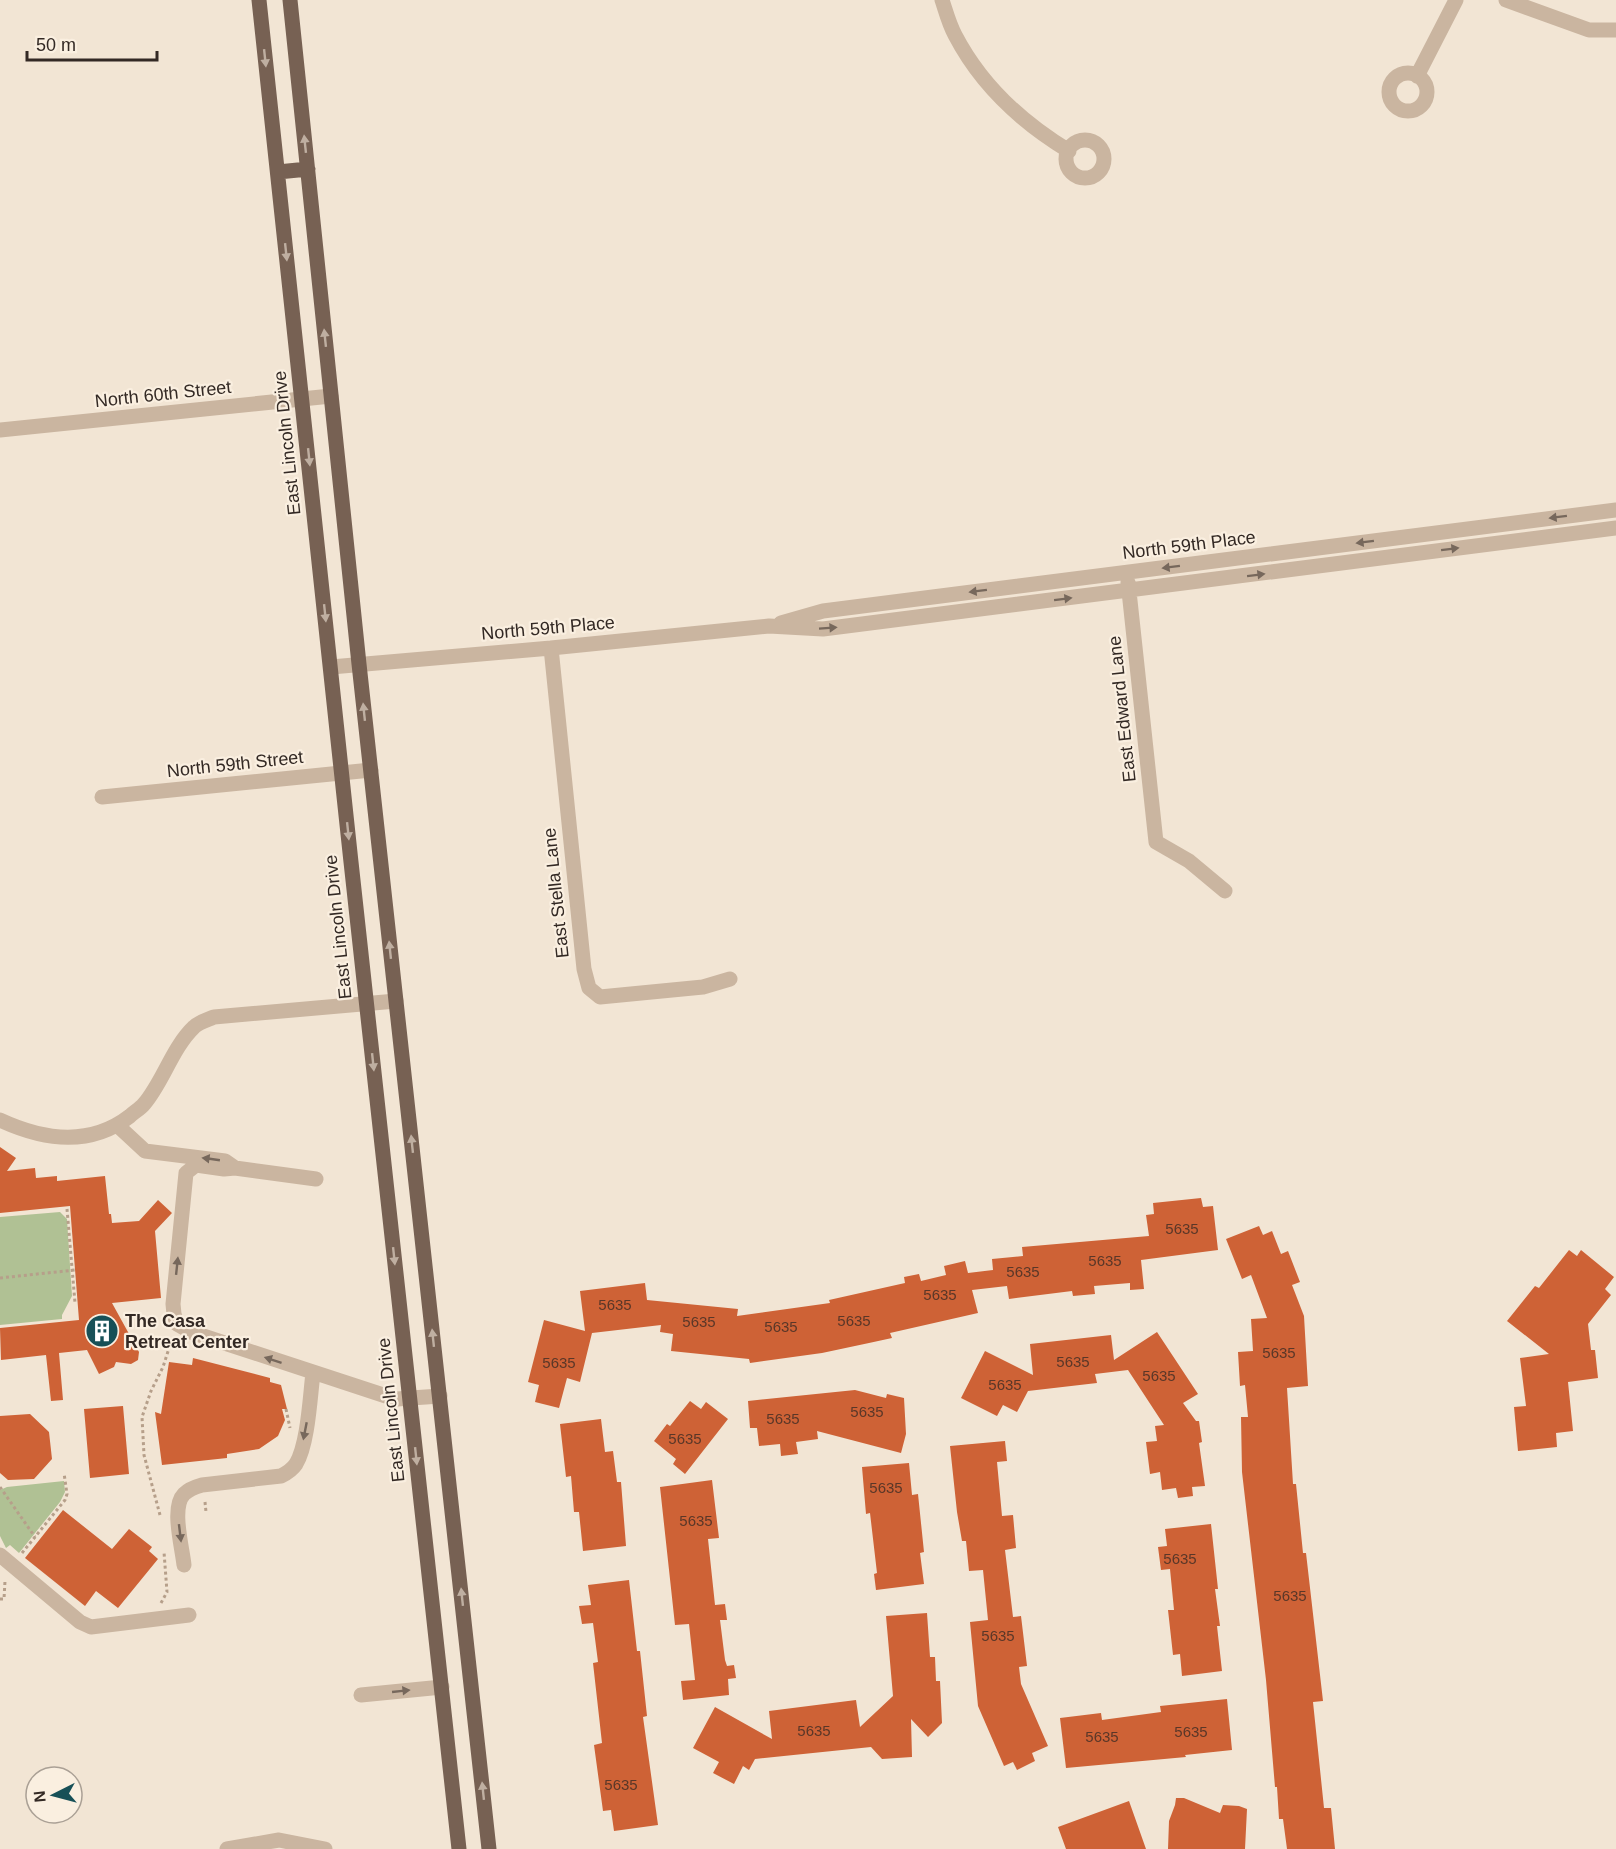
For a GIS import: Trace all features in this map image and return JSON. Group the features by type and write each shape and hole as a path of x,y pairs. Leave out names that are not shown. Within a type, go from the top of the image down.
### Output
{"main road":[{"name":"East Lincoln Drive","path":"259,0 459,1849"},
{"path":"290,0 359,664 489,1849"},
{"path":"278,172 308,169"}],"street":[{"path":"942,0 954,33 989,85 1011,109 1046,137 1069,151"},
{"path":"1417,76 1456,0"},
{"path":"1506,0 1589,30 1616,30"},
{"name":"North 60th Street","path":"0,430 331,396"},
{"name":"North 59th Place","path":"769,626 823,611 1616,510"},
{"name":"North 59th Place","path":"331,667 769,626 824,629 1616,528"},
{"name":"East Edward Lane","path":"1127,573 1156,842 1189,861 1225,891"},
{"name":"East Stella Lane","path":"550,648 584,969 589,988 600,997 703,987 730,979"},
{"name":"North 59th Street","path":"102,796 371,770"},
{"path":"0,1120 40,1135 61,1137 92,1134 117,1125 144,1104 184,1039 195,1026 214,1017 396,1001"},
{"path":"117,1125 145,1151 225,1161 235,1168"},
{"path":"169,1154 186,1173"},
{"path":"316,1179 196,1165 186,1173 173,1304 177,1324 190,1332 386,1396 410,1398 440,1396"},
{"path":"184,1565 177,1508 181,1498 190,1489 202,1485 281,1476 290,1472 296,1465 302,1448 313,1373"},
{"path":"9,1558 80,1622 91,1627 189,1615"},
{"path":"361,1695 442,1687"},
{"path":"227,1849 279,1840 325,1849"}],"path":[{"path":"67,1209 74,1270 75,1303"},
{"path":"0,1278 74,1270"},
{"path":"161,1522 153,1482 144,1455 142,1417 151,1391 164,1367 172,1339"},
{"path":"285,1409 289,1428 294,1429"},
{"path":"0,1599 4,1599 9,1558 35,1537 65,1500 67,1494 64,1473"},
{"path":"0,1487 35,1537"},
{"path":"158,1606 165,1599 167,1592 163,1543"}],"green space":[{"path":"60,1212 67,1219 72,1296 62,1319 0,1325 0,1217"},
{"path":"64,1481 65,1492 60,1502 19,1553 10,1545 6,1548 0,1536 0,1490 7,1487"}],"building":[{"path":"0,1147 16,1158 7,1171 35,1168 36,1178 57,1176 57,1181 105,1176 112,1223 139,1221 158,1200 172,1213 155,1231 161,1298 112,1303 139,1352 138,1360 131,1364 116,1362 114,1367 99,1374 87,1350 59,1353 63,1400 51,1401 46,1355 1,1360 0,1328 79,1320 70,1206 0,1213"},
{"path":"1201,1198 1203,1207 1213,1206 1218,1250 1141,1260 1144,1289 1130,1290 1130,1283 1094,1286 1095,1294 1073,1296 1072,1291 1009,1299 1007,1286 972,1290 978,1313 890,1333 892,1338 822,1353 750,1363 749,1359 671,1351 673,1334 660,1332 661,1325 592,1333 580,1382 567,1378 559,1408 535,1402 539,1385 528,1382 544,1320 585,1331 580,1291 645,1283 647,1300 738,1309 737,1316 830,1303 829,1300 905,1283 904,1277 919,1274 921,1281 946,1275 944,1266 965,1261 968,1273 993,1270 992,1259 1023,1256 1022,1247 1149,1236 1146,1215 1154,1214 1153,1203"},
{"path":"1259,1226 1263,1235 1272,1231 1281,1254 1288,1251 1300,1282 1292,1285 1304,1316 1308,1386 1287,1388 1293,1484 1296,1484 1303,1553 1306,1553 1323,1701 1313,1702 1324,1808 1331,1808 1335,1849 1287,1849 1283,1819 1279,1819 1277,1787 1275,1787 1266,1680 1242,1472 1241,1417 1248,1417 1245,1385 1240,1386 1238,1352 1253,1351 1251,1319 1267,1318 1251,1275 1242,1279 1226,1239"},
{"path":"1569,1250 1577,1256 1581,1250 1614,1277 1605,1289 1611,1295 1588,1324 1591,1350 1595,1350 1598,1378 1568,1382 1573,1431 1556,1433 1557,1447 1518,1451 1514,1407 1526,1406 1520,1358 1549,1354 1507,1321 1535,1286 1539,1288"},
{"path":"1157,1332 1198,1394 1183,1403 1196,1421 1199,1421 1202,1442 1199,1443 1205,1486 1192,1487 1193,1496 1178,1498 1176,1488 1162,1490 1160,1472 1150,1474 1146,1442 1157,1441 1155,1426 1164,1425 1128,1370 1095,1374 1097,1383 1028,1391 1017,1412 1003,1405 997,1416 961,1398 985,1351 1033,1375 1030,1344 1111,1335 1114,1360"},
{"path":"193,1358 270,1378 270,1382 281,1385 287,1409 282,1409 285,1420 278,1436 259,1449 227,1454 227,1458 162,1465 155,1412 161,1414 169,1362 192,1365"},
{"path":"855,1390 886,1398 887,1394 904,1398 906,1434 901,1453 817,1431 818,1439 796,1442 798,1454 781,1456 780,1444 759,1446 757,1428 750,1428 748,1401"},
{"path":"690,1401 701,1409 706,1402 728,1419 685,1474 673,1464 676,1459 654,1441 667,1424 670,1426"},
{"path":"123,1406 129,1474 90,1478 84,1409"},
{"path":"30,1414 49,1432 52,1459 34,1479 8,1480 0,1473 0,1416"},
{"path":"601,1419 605,1452 613,1451 617,1482 621,1482 626,1546 583,1551 579,1512 574,1512 571,1476 566,1477 560,1424"},
{"path":"1005,1441 1007,1461 997,1462 1002,1516 1013,1515 1016,1548 1005,1550 1013,1617 1021,1616 1027,1666 1019,1667 1021,1684 1048,1746 1032,1753 1035,1761 1017,1770 1013,1762 1004,1766 978,1706 970,1622 988,1620 983,1570 969,1571 966,1541 962,1541 957,1512 950,1446"},
{"path":"909,1463 912,1495 918,1494 924,1552 920,1553 924,1584 876,1590 874,1574 877,1573 870,1513 866,1514 862,1467"},
{"path":"712,1480 719,1538 708,1539 715,1605 725,1604 727,1620 720,1620 725,1660 727,1666 734,1665 736,1678 728,1679 729,1695 683,1700 681,1681 695,1680 689,1624 675,1625 660,1487"},
{"path":"63,1510 112,1549 129,1529 152,1547 149,1551 158,1559 118,1608 96,1591 85,1606 25,1558"},
{"path":"1211,1524 1218,1589 1215,1589 1220,1626 1217,1626 1222,1671 1182,1676 1180,1654 1173,1655 1168,1610 1174,1610 1170,1569 1161,1570 1158,1547 1167,1546 1165,1529"},
{"path":"629,1580 637,1651 640,1651 647,1716 643,1717 658,1825 614,1831 611,1810 603,1811 594,1745 602,1743 593,1663 598,1662 593,1623 582,1624 579,1606 591,1605 588,1585"},
{"path":"927,1613 930,1657 935,1657 936,1681 940,1681 942,1723 928,1737 911,1719 912,1757 882,1759 871,1747 755,1759 749,1770 743,1766 734,1784 713,1773 719,1762 693,1748 715,1707 772,1739 769,1711 856,1700 860,1727 893,1696 886,1616"},
{"path":"1227,1699 1232,1750 1185,1755 1186,1757 1066,1768 1060,1718 1101,1713 1102,1720 1161,1712 1160,1706"},
{"path":"1176,1798 1184,1798 1220,1813 1223,1805 1247,1809 1245,1849 1168,1849 1169,1821"},
{"path":"1129,1801 1146,1849 1066,1849 1058,1827"}],"place":[{"name":"The Casa Retreat Center","path":"102,1331"}]}
